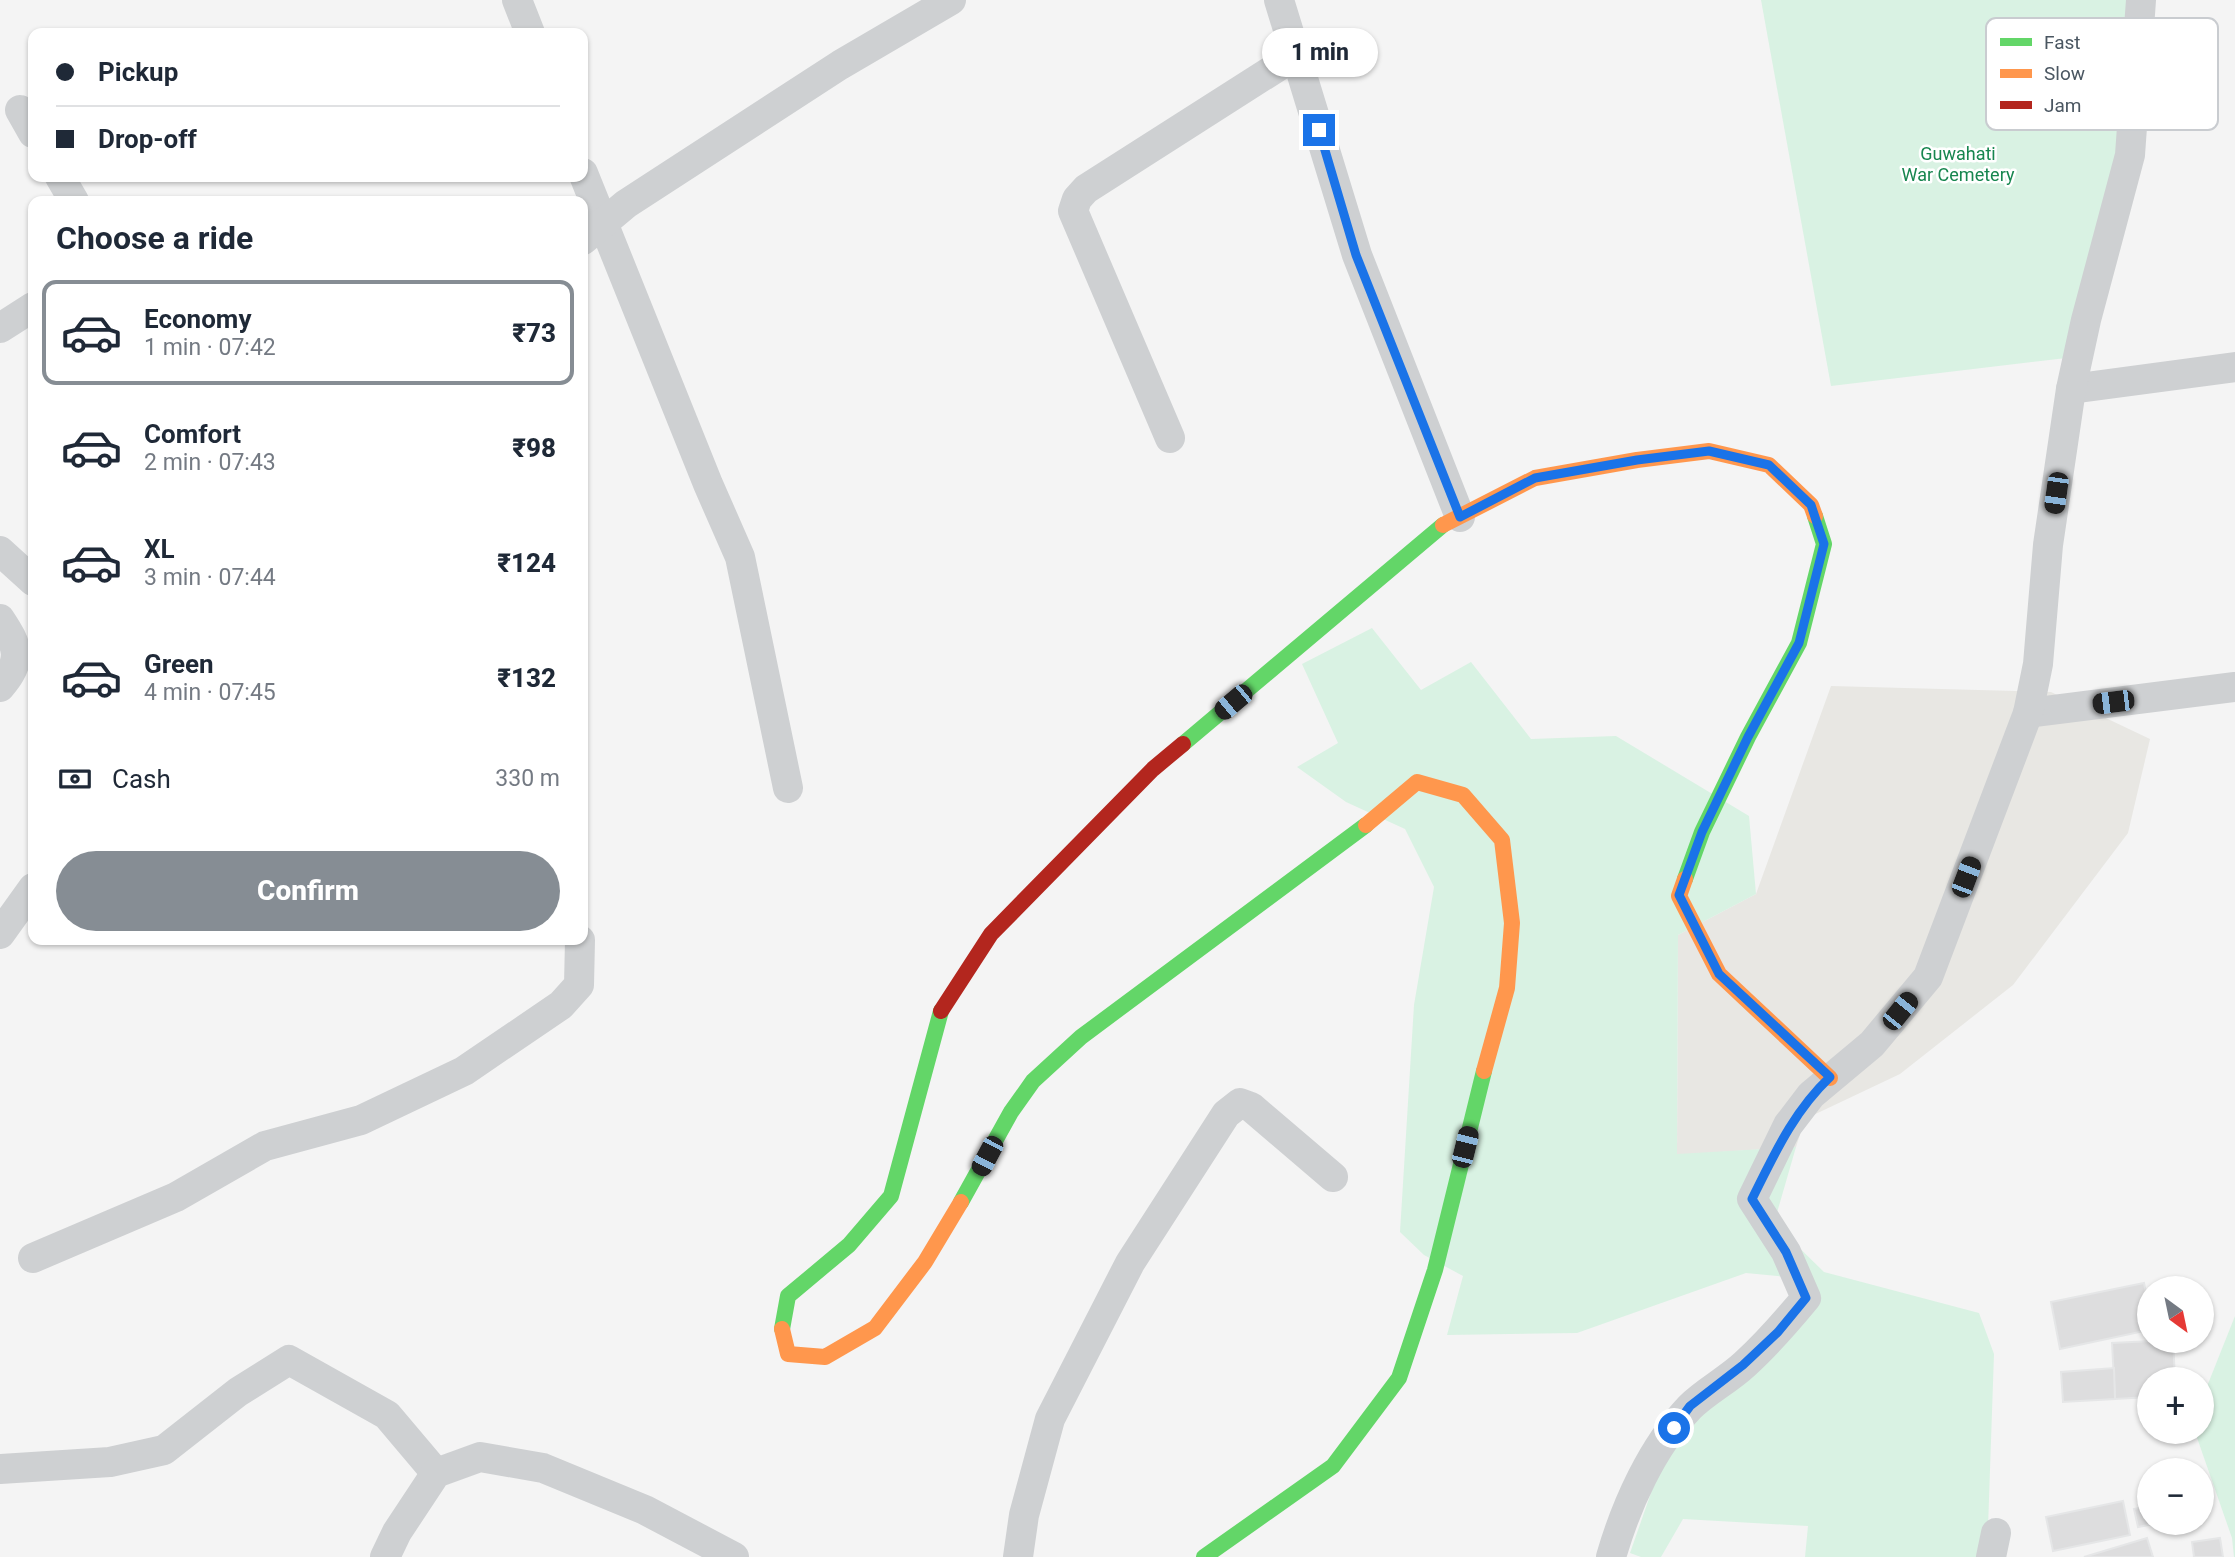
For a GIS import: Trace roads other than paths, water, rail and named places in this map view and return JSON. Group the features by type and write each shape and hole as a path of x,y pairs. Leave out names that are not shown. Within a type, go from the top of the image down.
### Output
{"street":[{"path":"517,0 528,28"},
{"path":"592,232 625,204 828,72 951,0"},
{"path":"1279,0 1356,255 1460,517"},
{"path":"2140,18 2141,0"},
{"path":"1170,438 1073,211 1077,198 1086,189 1296,55"},
{"path":"1611,1557 1620,1524 1657,1450 1690,1406 1743,1365 1778,1332 1806,1298 1786,1252 1752,1199 1788,1125 1811,1095 1872,1044 1928,977 2028,713 2038,664 2048,545 2071,388 2086,320 2130,155 2132,130"},
{"path":"588,206 592,232 740,557 788,788"},
{"path":"0,328 28,310"},
{"path":"2071,388 2235,367"},
{"path":"1204,1557 1333,1466 1399,1378 1435,1270 1477,1097 1507,988 1512,923 1502,840 1463,795 1417,782 1338,847 1081,1037 1033,1081 1011,1112 976,1178 925,1262 875,1328 825,1357 788,1354 782,1331 788,1296 849,1245 891,1196 941,1010 991,934 1153,769 1440,527 1535,478 1637,460 1709,451 1769,465 1811,505 1824,544 1799,643 1748,737 1702,832 1679,895 1719,974 1830,1077"},
{"path":"0,551 28,576"},
{"path":"0,619 14,641 17,659 10,676 0,687"},
{"path":"2028,713 2235,687"},
{"path":"0,934 28,895"},
{"path":"33,1258 176,1197 265,1146 361,1120 464,1071 561,1006 579,985 580,945"},
{"path":"1017,1557 1024,1515 1050,1419 1130,1263 1226,1114 1240,1103 1251,1107 1334,1177"},
{"path":"0,1469 110,1462 164,1450 238,1392 289,1360 387,1415 436,1473"},
{"path":"384,1557 397,1532 436,1473 480,1457 543,1468 645,1510 734,1557"}],"park label":[{"name":"Guwahati War Cemetery","path":"1958,163"}]}
